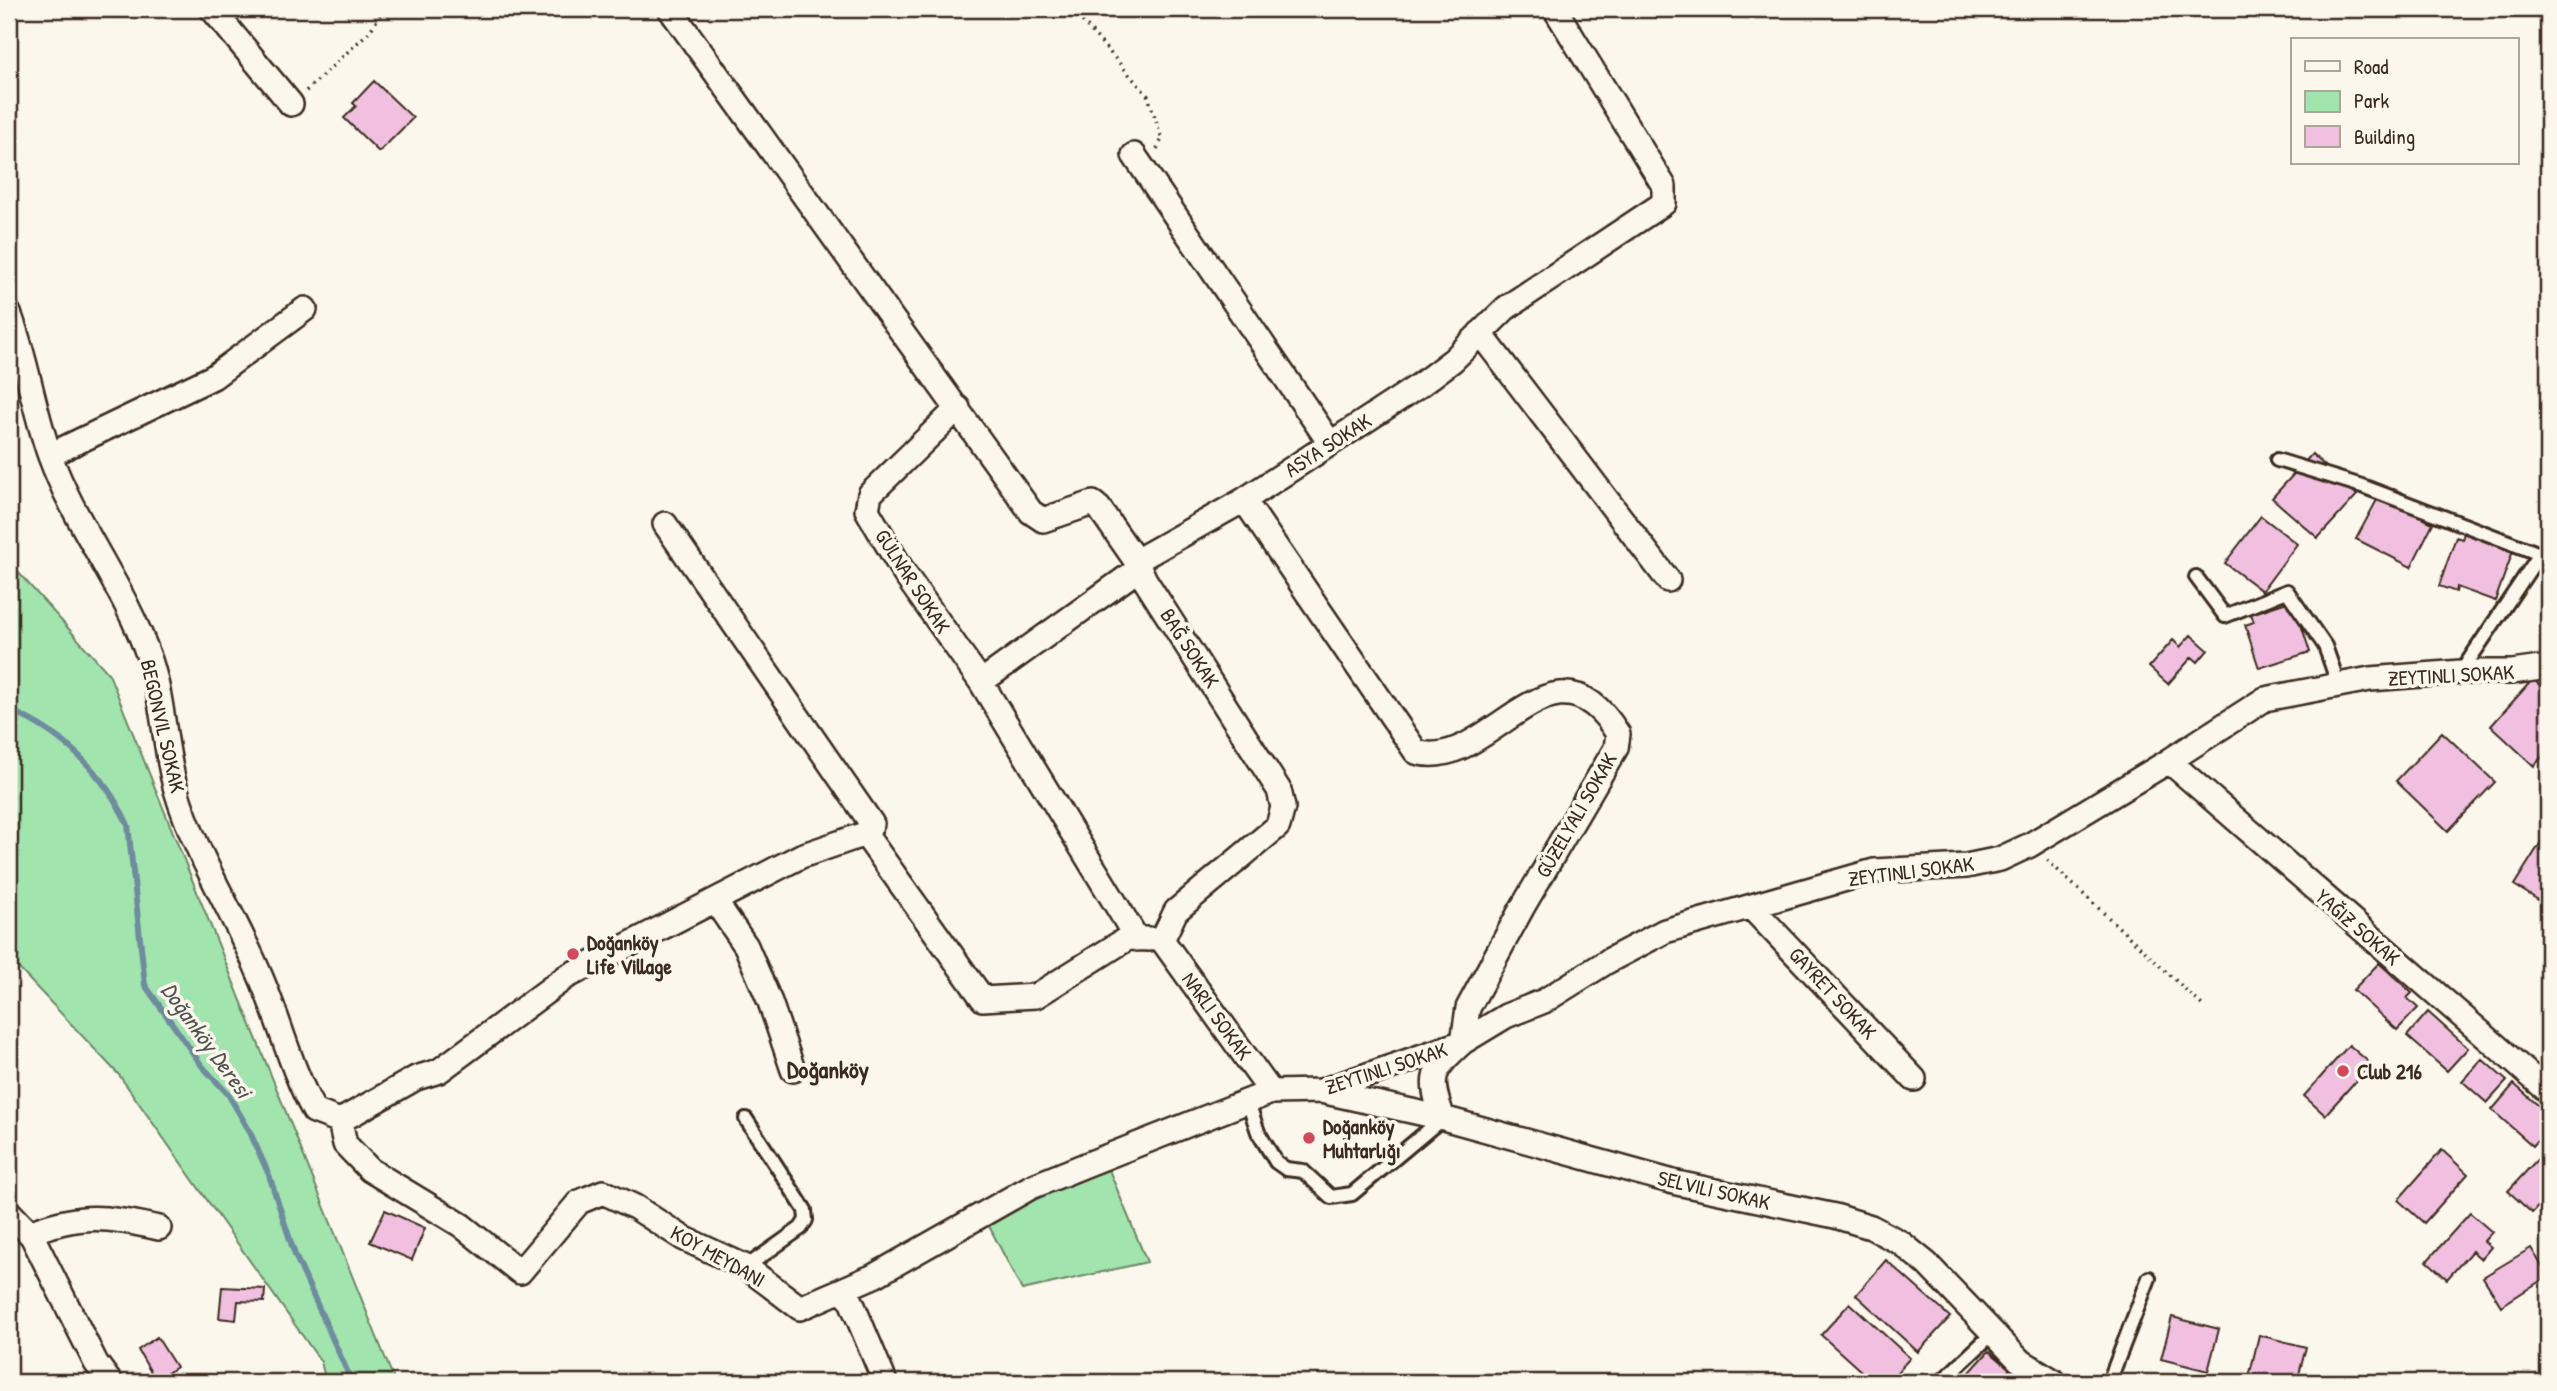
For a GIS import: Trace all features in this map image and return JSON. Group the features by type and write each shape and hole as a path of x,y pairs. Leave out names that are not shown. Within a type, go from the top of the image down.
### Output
{"street":[{"path":"212,9 291,104"},
{"path":"670,9 958,408"},
{"name":"ASYA SOKAK","path":"981,682 1138,565 1244,500 1431,376 1506,308 1664,203 1664,186 1555,9"},
{"path":"1139,163 1330,443"},
{"path":"50,455 214,377 305,309"},
{"name":"BEGONVIL SOKAK","path":"9,313 20,340 50,455 69,500 136,622 151,664 175,787 189,827 261,976 297,1080 314,1111 340,1121"},
{"path":"1480,333 1668,580"},
{"name":"BAĞ SOKAK","path":"958,408 1031,512 1043,520 1093,503 1138,565 1279,790 1283,807 1278,826 1175,911 1162,940"},
{"name":"GÜLNAR SOKAK","path":"958,408 870,494 867,510 904,573 981,682 1137,939"},
{"name":"GÜZELYALI SOKAK","path":"1244,500 1416,752 1430,757 1443,755 1481,736 1523,707 1545,697 1568,694 1584,697 1597,706 1618,734 1610,760 1522,908 1468,1008 1464,1042"},
{"path":"340,1121 416,1078 439,1071 566,977 801,856 865,834 872,824 665,524"},
{"name":"ZEYTINLI SOKAK","path":"1271,1092 1321,1091 1464,1042 1506,1016 1544,1001 1608,961 1665,931 1874,871 1966,866 2000,859 2030,845 2265,699 2338,683 2461,672 2512,673 2548,667"},
{"name":"YAĞIZ SOKAK","path":"2169,761 2548,1091"},
{"path":"865,834 983,999 1036,996 1128,938 1162,940"},
{"path":"715,901 746,946 770,1002 793,1070"},
{"name":"GAYRET SOKAK","path":"1751,907 1914,1079"},
{"name":"NARLI SOKAK","path":"1162,940 1271,1092"},
{"path":"1443,1118 1433,1091 1438,1065 1464,1042"},
{"name":"SELVILI SOKAK","path":"1321,1091 1443,1118 1677,1183 1835,1216 1871,1227 1901,1243 1927,1264 2019,1360 2053,1382"},
{"name":"KOY MEYDANI","path":"340,1121 345,1144 370,1171 461,1226 520,1272 579,1202 603,1192 635,1207 683,1238 746,1267 800,1308 846,1289 1031,1187 1271,1092"},
{"path":"9,1212 29,1233 96,1363 110,1382"},
{"path":"29,1233 59,1222 86,1217 159,1228"},
{"path":"846,1289 885,1382"}],"lane":[{"path":"2277,460 2362,486 2540,554 2461,672"},
{"path":"2196,577 2225,616 2287,591 2325,646 2338,683"},
{"path":"1248,1102 1258,1132 1276,1162 1286,1169 1303,1171 1331,1197 1352,1194 1443,1118"},
{"path":"746,1119 805,1210 806,1220 801,1228 746,1267"},
{"path":"2109,1382 2149,1278"},
{"path":"1941,1382 1992,1334"}],"path":[{"path":"291,104 370,31 384,9"},
{"path":"911,9 915,12 918,9"},
{"path":"1077,9 1077,15 1148,96 1162,139 1139,163"},
{"path":"2030,845 2204,1007"}],"green space":[{"path":"9,562 109,674 395,1382 326,1382 321,1362 119,1075 9,958"},
{"path":"1107,1165 1147,1262 1022,1290 989,1226 991,1214"}],"building":[{"path":"374,81 413,118 379,152 344,118 356,106 353,103"},
{"path":"2312,454 2357,495 2318,538 2272,498"},
{"path":"2394,489 2430,507 2424,519 2433,523 2411,567 2356,539 2379,496 2388,501"},
{"path":"2261,516 2297,544 2262,591 2225,563"},
{"path":"2467,525 2504,538 2501,547 2513,551 2495,601 2457,587 2456,592 2439,586 2456,537 2462,539"},
{"path":"2293,600 2310,652 2259,668 2245,625 2254,622 2251,614"},
{"path":"2191,635 2208,650 2198,662 2192,657 2168,684 2149,667 2173,640 2180,647"},
{"path":"2533,679 2548,693 2548,750 2534,766 2491,726"},
{"path":"2442,732 2495,782 2448,831 2396,781"},
{"path":"2548,831 2548,906 2514,885"},
{"path":"2379,963 2412,993 2407,998 2418,1008 2397,1030 2353,990"},
{"path":"2428,1012 2468,1048 2447,1071 2407,1036"},
{"path":"2349,1045 2371,1064 2325,1115 2304,1096"},
{"path":"2482,1059 2507,1081 2487,1103 2462,1081"},
{"path":"2514,1084 2548,1114 2548,1128 2533,1146 2492,1110"},
{"path":"2442,1150 2468,1174 2424,1223 2398,1200"},
{"path":"2544,1152 2548,1157 2548,1196 2532,1213 2508,1191"},
{"path":"385,1210 425,1228 412,1260 370,1242"},
{"path":"2470,1213 2492,1232 2484,1241 2491,1247 2481,1259 2472,1251 2447,1279 2427,1261"},
{"path":"2531,1248 2548,1276 2501,1306 2483,1277"},
{"path":"1886,1260 1950,1317 1918,1352 1856,1295"},
{"path":"222,1287 265,1289 264,1302 238,1301 236,1320 219,1318"},
{"path":"1850,1303 1910,1358 1888,1382 1873,1382 1821,1335"},
{"path":"2172,1317 2219,1329 2208,1371 2161,1359"},
{"path":"2259,1335 2306,1347 2297,1382 2270,1382 2249,1377"},
{"path":"157,1337 176,1367 156,1381 138,1350"},
{"path":"1989,1351 2010,1369 1999,1382 1961,1382"}],"waterway":[{"name":"Doğanköy Deresi","path":"9,710 47,730 79,756 107,788 128,825 145,985 202,1066 228,1094 249,1130 269,1175 295,1255 352,1382"}],"place":[{"name":"Doğanköy Life Village","path":"573,954"},
{"name":"Club 216","path":"2343,1071"},
{"name":"Doğanköy Muhtarlığı","path":"1309,1138"}],"district":[{"name":"Doğanköy","path":"828,1069"}]}
